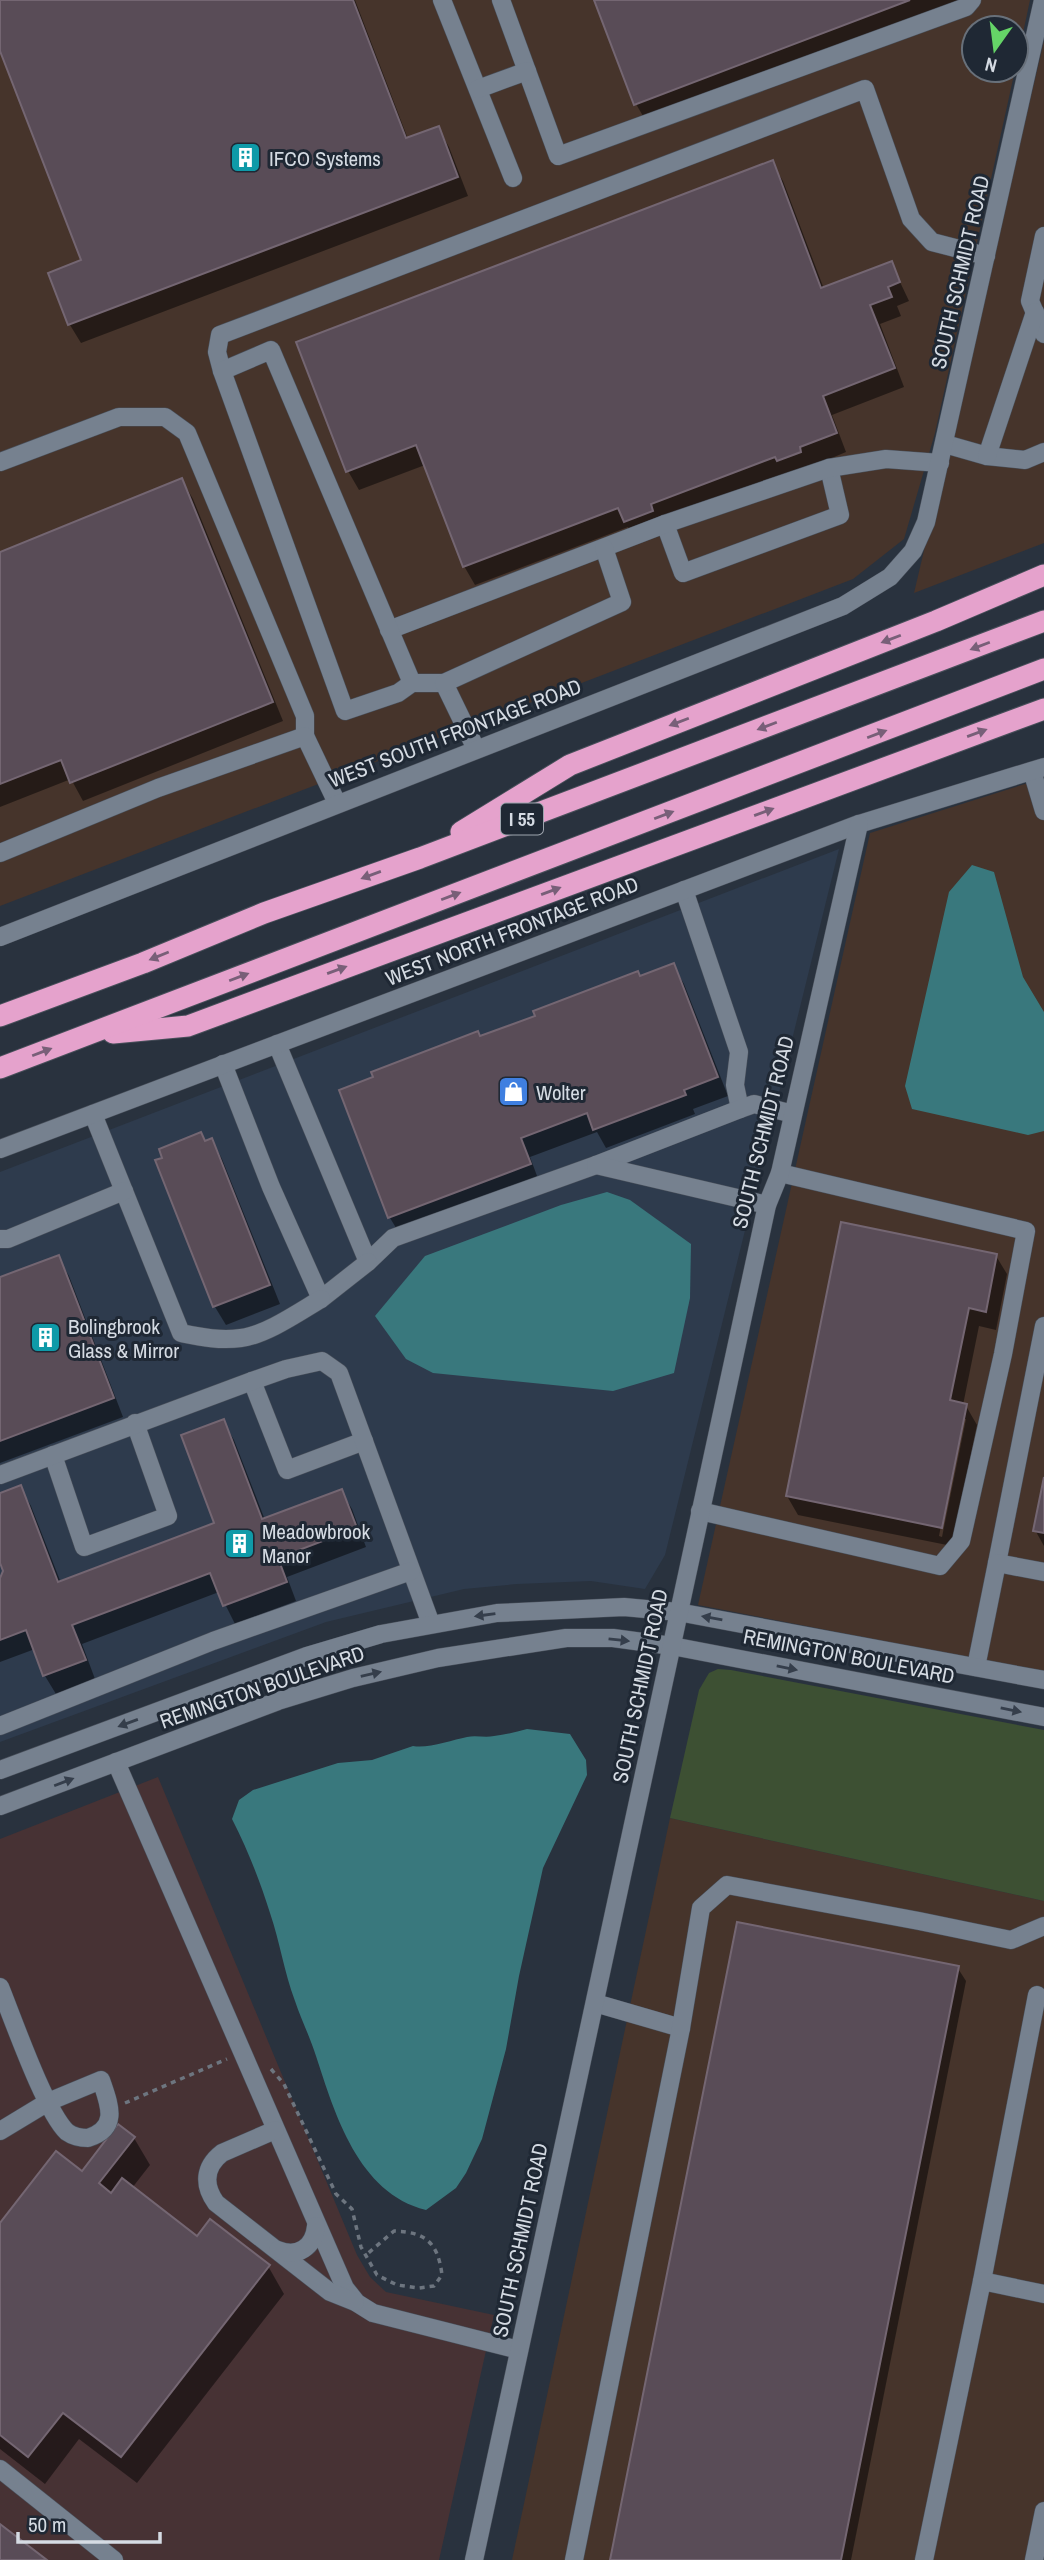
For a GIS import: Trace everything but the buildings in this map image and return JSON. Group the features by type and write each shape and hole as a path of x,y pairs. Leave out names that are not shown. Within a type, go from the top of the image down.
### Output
{"highway":[{"path":"420,858 570,765 936,621 1044,575"},
{"name":"I 55","path":"0,1016 143,963 264,913 420,858 1044,621"},
{"name":"I 55","path":"0,1068 1044,670"},
{"path":"83,1037 188,1026 1044,709"}],"street":[{"path":"442,0 513,178"},
{"path":"501,0 558,156 966,7 972,0"},
{"name":"SOUTH SCHMIDT ROAD","path":"913,551 926,522 986,256 1038,53 1043,0"},
{"path":"478,89 527,71"},
{"path":"604,548 622,603 443,683 412,684 387,698 345,711 222,371 217,352 220,335 865,89 911,219 932,242 986,256"},
{"path":"1044,236 1030,301 1044,334"},
{"path":"987,456 1035,312"},
{"path":"222,371 271,350 412,684"},
{"path":"0,462 119,417 165,417 187,433 305,716 304,736 337,803"},
{"path":"945,444 987,456 1025,460 1044,453"},
{"path":"389,630 665,524 829,468 886,459 940,463"},
{"path":"665,524 683,573 840,515 829,468"},
{"name":"WEST SOUTH FRONTAGE ROAD","path":"0,937 843,606 890,577 913,551"},
{"path":"443,683 475,749"},
{"path":"0,853 158,788 304,736"},
{"path":"1038,769 1044,811"},
{"name":"WEST NORTH FRONTAGE ROAD","path":"0,1149 859,824 1038,769"},
{"name":"SOUTH SCHMIDT ROAD","path":"474,2560 767,1205 780,1173 859,824"},
{"path":"684,890 739,1052 735,1085 740,1109"},
{"path":"277,1044 368,1262"},
{"path":"223,1064 271,1187 321,1299"},
{"path":"93,1114 181,1333 213,1339 244,1338 282,1322 321,1299 368,1262 393,1238 596,1165 754,1104 793,1114"},
{"path":"596,1165 767,1205"},
{"path":"700,1511 940,1566 961,1541 1003,1354 1026,1231 780,1173"},
{"path":"0,1239 8,1239 124,1191"},
{"path":"976,1667 1044,1326"},
{"path":"0,1475 252,1381 321,1361 339,1373 431,1624"},
{"path":"252,1381 287,1470 364,1441"},
{"path":"52,1455 84,1547 168,1516 135,1423"},
{"path":"997,1563 1044,1572"},
{"path":"0,1726 213,1641 411,1571"},
{"name":"REMINGTON BOULEVARD","path":"0,1770 307,1656 382,1634 497,1613 575,1608 678,1612 1044,1680"},
{"name":"REMINGTON BOULEVARD","path":"0,1806 278,1701 354,1678 438,1658 566,1638 613,1638 672,1646 1044,1717"},
{"path":"116,1762 316,2226 345,2288 357,2303"},
{"path":"574,2560 681,2028 701,1908 726,1885 1011,1940 1044,1926"},
{"path":"0,1987 48,2102 0,2131"},
{"path":"925,2560 1037,1995"},
{"path":"595,2003 681,2028"},
{"path":"275,2130 222,2153 209,2167 207,2186 216,2203 330,2292 357,2303 373,2314 519,2350"},
{"path":"272,2246 288,2253 305,2249 315,2235 316,2226"},
{"path":"982,2281 1044,2294"},
{"path":"0,2469 114,2560"},
{"path":"1034,2560 1044,2511"}],"shaded area":[{"path":"0,0 1030,0 1027,14 960,14 960,84 1012,84 935,433 904,539 853,579 0,906"},
{"path":"1044,41 1044,543 914,593"},
{"path":"1044,778 1044,1672 698,1605 870,833"},
{"path":"839,849 665,1555 645,1589 591,1581 464,1589 326,1622 0,1742 0,1172"},
{"path":"972,865 994,872 1023,977 1044,1012 1044,1131 1028,1135 912,1109 905,1086 949,892"},
{"path":"607,1192 630,1200 691,1244 690,1298 674,1373 613,1391 433,1373 406,1359 375,1316 425,1256 561,1205"},
{"path":"718,1669 1044,1730 1044,1901 670,1818 699,1690 709,1673"},
{"path":"527,1729 570,1734 586,1760 587,1775 543,1868 506,2049 482,2139 456,2188 426,2210 403,2201 383,2187 366,2169 341,2126 291,1990 262,1889 232,1819 239,1800 253,1790 338,1763 372,1760 413,1746 432,1745 470,1736 498,1736"},
{"path":"158,1777 357,2255 370,2277 386,2292 494,2315 439,2560 0,2560 0,1839"},
{"path":"670,1818 1044,1901 1044,2560 512,2560"}],"place":[{"name":"IFCO Systems","path":"246,158"},
{"name":"Wolter","path":"513,1092"},
{"name":"Bolingbrook Glass & Mirror","path":"45,1338"},
{"name":"Meadowbrook Manor","path":"239,1543"}]}
